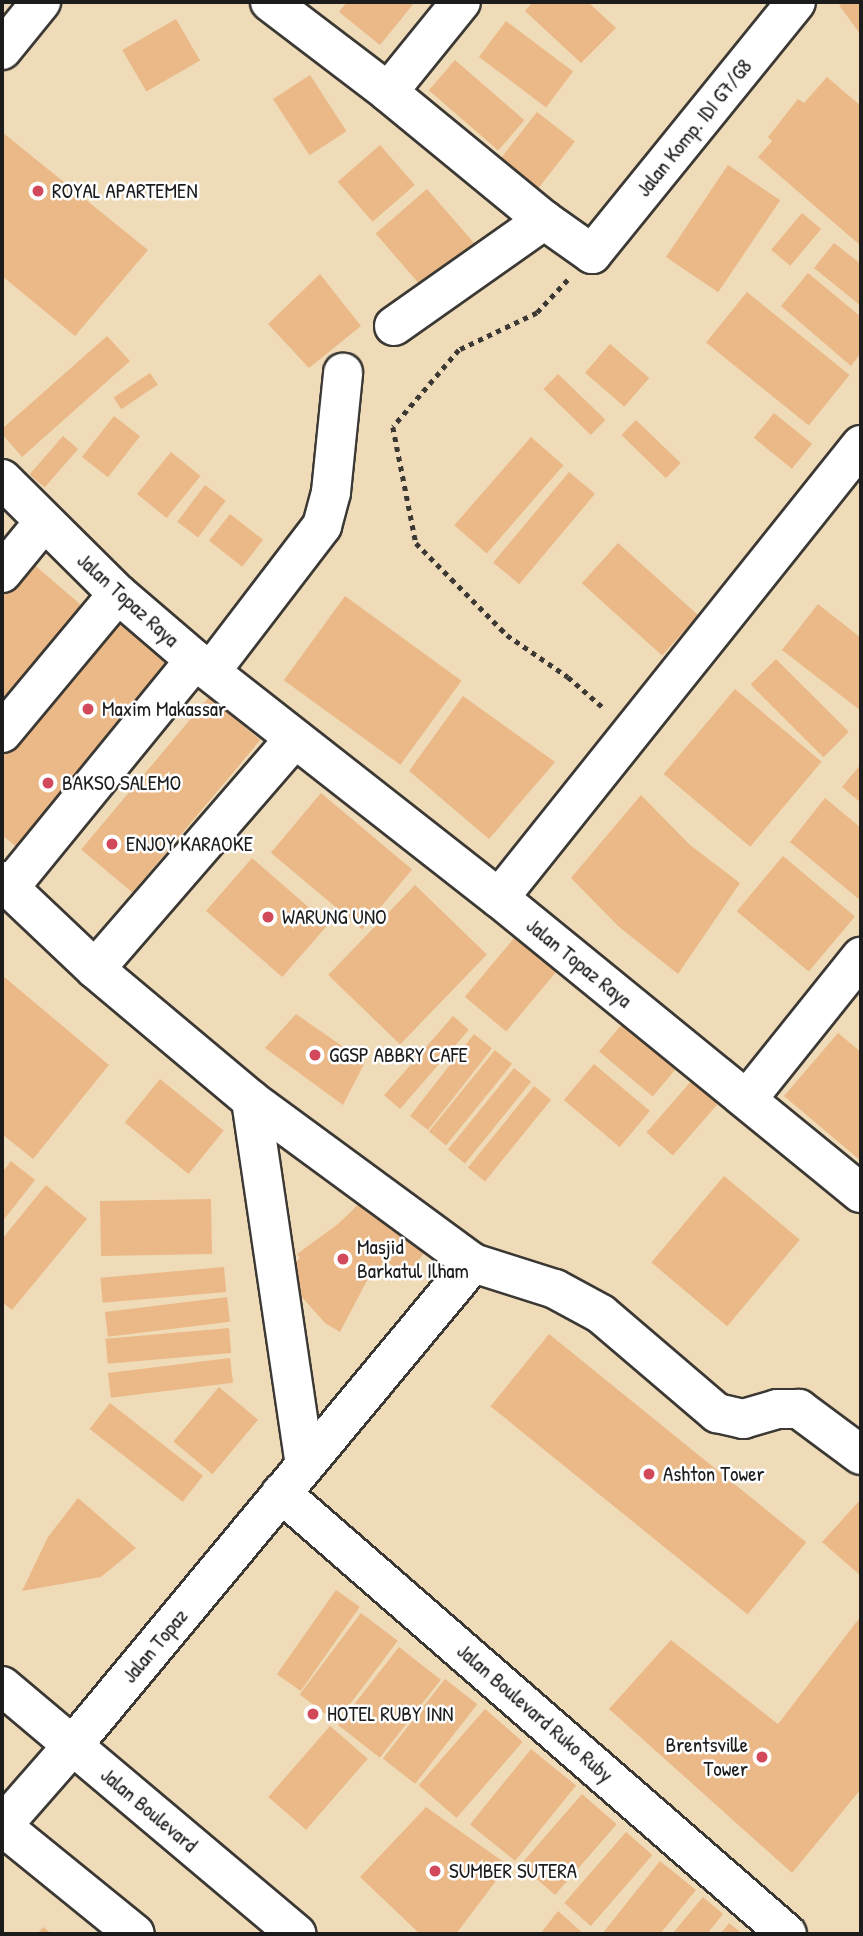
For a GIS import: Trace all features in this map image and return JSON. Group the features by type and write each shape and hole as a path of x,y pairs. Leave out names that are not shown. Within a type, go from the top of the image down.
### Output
{"street":[{"path":"2,50 41,2"},
{"path":"270,2 388,92 544,220 592,254"},
{"path":"388,92 461,2"},
{"name":"Jalan Komp. IDI G7/G8","path":"592,254 796,2"},
{"path":"394,326 544,220"},
{"path":"343,373 331,492 322,526 203,665 6,884 95,969 251,1100 473,1263 555,1289 601,1314 717,1413 743,1419 777,1409 799,1409 861,1455"},
{"path":"499,898 861,445"},
{"name":"Jalan Topaz Raya","path":"2,479 43,523 118,594 203,665 499,898 748,1098 861,1193"},
{"path":"2,573 43,523"},
{"path":"2,733 118,594"},
{"path":"95,969 294,739"},
{"path":"748,1098 861,957"},
{"path":"251,1100 305,1464"},
{"name":"Jalan Topaz","path":"2,1826 72,1746 473,1263"},
{"name":"Jalan Boulevard Ruko Ruby","path":"281,1493 787,1934"},
{"name":"Jalan Boulevard","path":"2,1686 296,1934"},
{"path":"2,1826 135,1934"}],"path":[{"path":"592,254 537,313 459,350 393,427 415,543 507,635 568,677 633,733"}],"building":[{"path":"347,2 415,2 380,45 339,12"},
{"path":"533,2 588,2 616,28 581,63 525,11"},
{"path":"844,2 861,2 861,35 839,5"},
{"path":"176,19 200,61 146,92 122,50"},
{"path":"506,21 573,72 546,107 479,57"},
{"path":"455,60 524,120 498,151 429,90"},
{"path":"310,75 346,131 310,155 273,99"},
{"path":"827,77 861,106 861,246 758,157 772,141 768,137 798,99 804,103"},
{"path":"537,112 575,142 532,197 494,167"},
{"name":"ROYAL APARTEMEN","path":"2,132 148,250 75,336 2,276"},
{"path":"380,145 415,185 373,222 338,182"},
{"path":"728,165 780,200 718,292 666,257"},
{"path":"427,189 474,243 423,288 376,234"},
{"path":"802,213 821,229 790,266 771,250"},
{"path":"834,243 861,264 861,306 814,268"},
{"path":"808,273 861,317 861,353 851,366 781,306"},
{"path":"320,274 361,326 309,368 268,324"},
{"path":"747,292 850,375 809,426 706,343"},
{"path":"107,336 130,361 22,457 2,434 2,429"},
{"path":"610,344 649,378 624,407 585,373"},
{"path":"150,373 158,385 121,409 114,398"},
{"path":"558,374 605,420 591,435 543,389"},
{"path":"774,413 812,444 792,469 754,438"},
{"path":"114,416 140,436 108,477 82,457"},
{"path":"636,420 681,463 666,478 621,435"},
{"path":"63,436 78,449 45,488 30,474"},
{"path":"531,437 563,465 487,554 454,525"},
{"path":"171,452 201,476 167,518 137,494"},
{"path":"569,472 595,494 519,584 493,562"},
{"path":"205,485 226,501 198,537 177,522"},
{"path":"230,514 263,540 242,567 209,541"},
{"path":"618,543 698,615 662,655 582,583"},
{"path":"31,562 81,605 82,613 2,711 2,596"},
{"path":"345,596 461,681 400,765 284,680"},
{"path":"818,604 861,638 861,711 782,650"},
{"name":"Maxim Makassar","path":"118,617 173,663 19,849 2,835 2,756"},
{"path":"776,659 849,732 823,757 751,684"},
{"path":"735,689 822,762 750,847 664,774"},
{"path":"463,696 555,762 489,839 409,771"},
{"path":"209,697 260,740 132,893 81,849"},
{"path":"861,764 861,803 842,787"},
{"path":"321,793 412,869 362,929 271,853"},
{"path":"641,795 690,845 740,883 678,974 618,926 571,878"},
{"path":"825,798 861,828 861,901 790,842"},
{"path":"783,856 855,916 809,972 737,911"},
{"name":"WARUNG UNO","path":"252,858 328,924 282,977 206,911"},
{"path":"415,885 487,954 400,1044 328,975"},
{"path":"515,937 556,972 506,1031 465,997"},
{"path":"2,975 109,1065 33,1159 2,1134"},
{"name":"GGSP ABBRY CAFE","path":"296,1014 365,1062 343,1105 265,1048"},
{"path":"453,1016 469,1030 400,1109 384,1095"},
{"path":"628,1017 682,1062 653,1096 599,1051"},
{"path":"838,1033 861,1052 861,1161 784,1096"},
{"path":"474,1034 492,1048 428,1130 410,1116"},
{"path":"495,1050 512,1064 446,1145 429,1132"},
{"path":"594,1064 650,1111 620,1147 564,1100"},
{"path":"514,1068 531,1082 465,1163 448,1150"},
{"path":"160,1079 224,1131 188,1174 125,1123"},
{"path":"693,1079 719,1102 673,1156 646,1133"},
{"path":"534,1086 551,1100 485,1181 468,1168"},
{"path":"11,1161 35,1180 2,1222 2,1173"},
{"path":"724,1176 800,1240 727,1326 651,1263"},
{"path":"46,1185 87,1219 12,1310 2,1302 2,1239"},
{"path":"366,1197 428,1248 406,1276 386,1261 377,1274 372,1271 340,1332 325,1323 300,1295 295,1263 300,1258 297,1254 338,1224"},
{"path":"211,1199 212,1254 101,1256 100,1201"},
{"path":"224,1267 226,1292 103,1303 100,1278"},
{"path":"227,1297 230,1322 108,1337 105,1312"},
{"path":"229,1328 231,1353 108,1364 105,1339"},
{"name":"Ashton Tower","path":"549,1334 806,1542 748,1615 490,1406"},
{"path":"230,1358 233,1383 111,1398 108,1373"},
{"path":"219,1387 258,1420 212,1474 173,1441"},
{"path":"110,1403 203,1476 183,1502 90,1429"},
{"path":"78,1498 136,1548 101,1577 22,1591 48,1537"},
{"path":"861,1499 861,1576 822,1542"},
{"path":"336,1590 360,1607 301,1691 277,1674"},
{"path":"361,1613 398,1641 336,1722 300,1694"},
{"name":"Brentsville Tower","path":"861,1616 861,1789 792,1873 609,1709 671,1640 778,1724"},
{"path":"399,1647 441,1680 380,1758 338,1725"},
{"path":"445,1679 477,1704 415,1784 383,1759"},
{"path":"485,1709 523,1742 456,1818 419,1785"},
{"path":"330,1726 368,1759 306,1830 268,1797"},
{"path":"531,1749 576,1786 515,1861 470,1824"},
{"path":"582,1794 617,1824 555,1895 520,1865"},
{"name":"SUMBER SUTERA","path":"426,1807 508,1865 456,1934 420,1934 360,1877"},
{"path":"626,1832 652,1855 591,1926 564,1903"},
{"path":"660,1861 696,1890 660,1934 602,1934"},
{"path":"703,1897 723,1914 707,1934 672,1934"},
{"path":"558,1911 584,1934 540,1934"},
{"path":"729,1923 743,1934 720,1934"},
{"path":"43,1927 52,1934 37,1934"}],"place":[{"name":"ROYAL APARTEMEN","path":"38,191"},
{"name":"Maxim Makassar","path":"88,709"},
{"name":"BAKSO SALEMO","path":"48,783"},
{"name":"ENJOY KARAOKE","path":"112,844"},
{"name":"WARUNG UNO","path":"268,917"},
{"name":"GGSP ABBRY CAFE","path":"315,1055"},
{"name":"Masjid Barkatul Ilham","path":"343,1259"},
{"name":"Ashton Tower","path":"649,1474"},
{"name":"HOTEL RUBY INN","path":"313,1714"},
{"name":"Brentsville Tower","path":"762,1757"},
{"name":"SUMBER SUTERA","path":"435,1871"}]}
